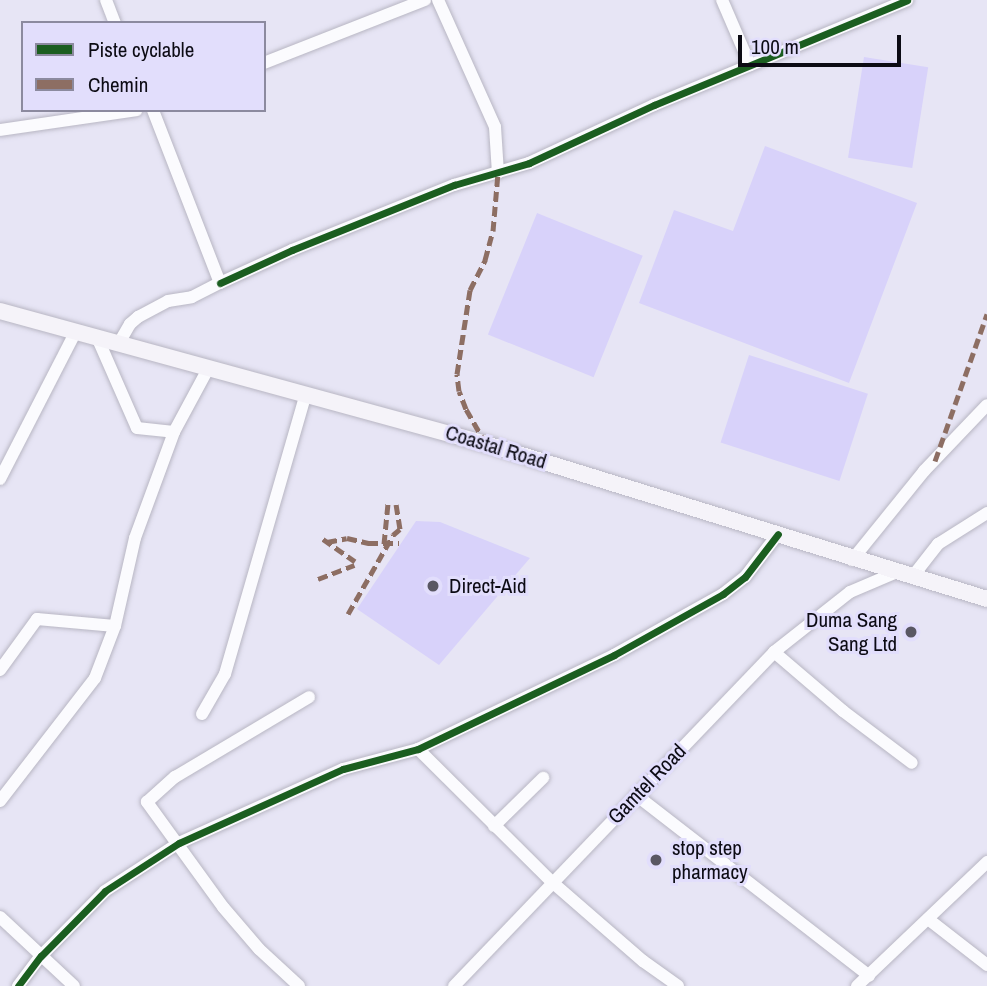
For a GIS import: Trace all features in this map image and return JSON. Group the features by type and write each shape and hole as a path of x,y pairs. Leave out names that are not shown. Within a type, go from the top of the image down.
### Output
{"main road":[{"name":"Coastal Road","path":"0,311 486,444 778,534 852,560 987,599"}],"street":[{"path":"106,0 114,21"},
{"path":"266,62 425,0"},
{"path":"439,0 495,127 498,173"},
{"path":"722,0 750,65"},
{"path":"119,343 130,324 168,300 192,297 292,250 454,186 550,154 750,65 907,0"},
{"path":"0,130 123,112"},
{"path":"154,112 220,283"},
{"path":"0,480 76,331"},
{"path":"97,337 137,428 174,432"},
{"path":"0,802 95,678 115,626 135,538 174,432 209,367"},
{"path":"202,714 225,674 306,394"},
{"path":"852,560 924,471 987,405"},
{"path":"905,574 938,544 987,513"},
{"path":"18,986 41,956 105,891 179,843 343,769 418,749 614,655 723,594 745,578 778,534"},
{"name":"Gamtel Road","path":"454,986 774,652 850,592 905,574"},
{"path":"0,670 37,619 115,626"},
{"path":"774,652 843,711 912,763"},
{"path":"299,986 259,949 223,907 179,843 146,802 176,777 309,697"},
{"path":"418,749 552,882 643,961 678,986"},
{"path":"494,826 543,778"},
{"path":"636,795 869,976"},
{"path":"857,986 987,862"},
{"path":"0,917 74,986"},
{"path":"928,919 987,965"}],"shaded area":[{"path":"864,57 928,67 912,168 848,158"},
{"path":"765,146 917,203 849,383 639,303 674,210 733,231"},
{"path":"537,213 643,256 594,377 488,334"},
{"path":"749,355 868,394 839,481 721,442"},
{"path":"416,521 440,522 530,558 439,665 357,609"}],"marked path":[{"path":"486,444 466,409 459,391 457,374 470,290 485,260 493,231 498,173"},
{"path":"935,461 987,314"},
{"path":"384,544 388,503"},
{"path":"348,614 393,535 400,529 396,504"},
{"path":"327,542 347,538 368,543 399,543"},
{"path":"323,539 355,561"},
{"path":"318,579 354,565"}],"cycle path":[{"path":"220,283 292,250 454,185 529,163 654,105 907,0"},
{"path":"18,986 41,956 105,891 179,843 343,769 418,749 614,655 723,594 745,577 778,534"}],"place":[{"name":"Direct-Aid","path":"433,586"},
{"name":"Duma Sang Sang Ltd","path":"911,632"},
{"name":"stop step pharmacy","path":"656,860"}]}
